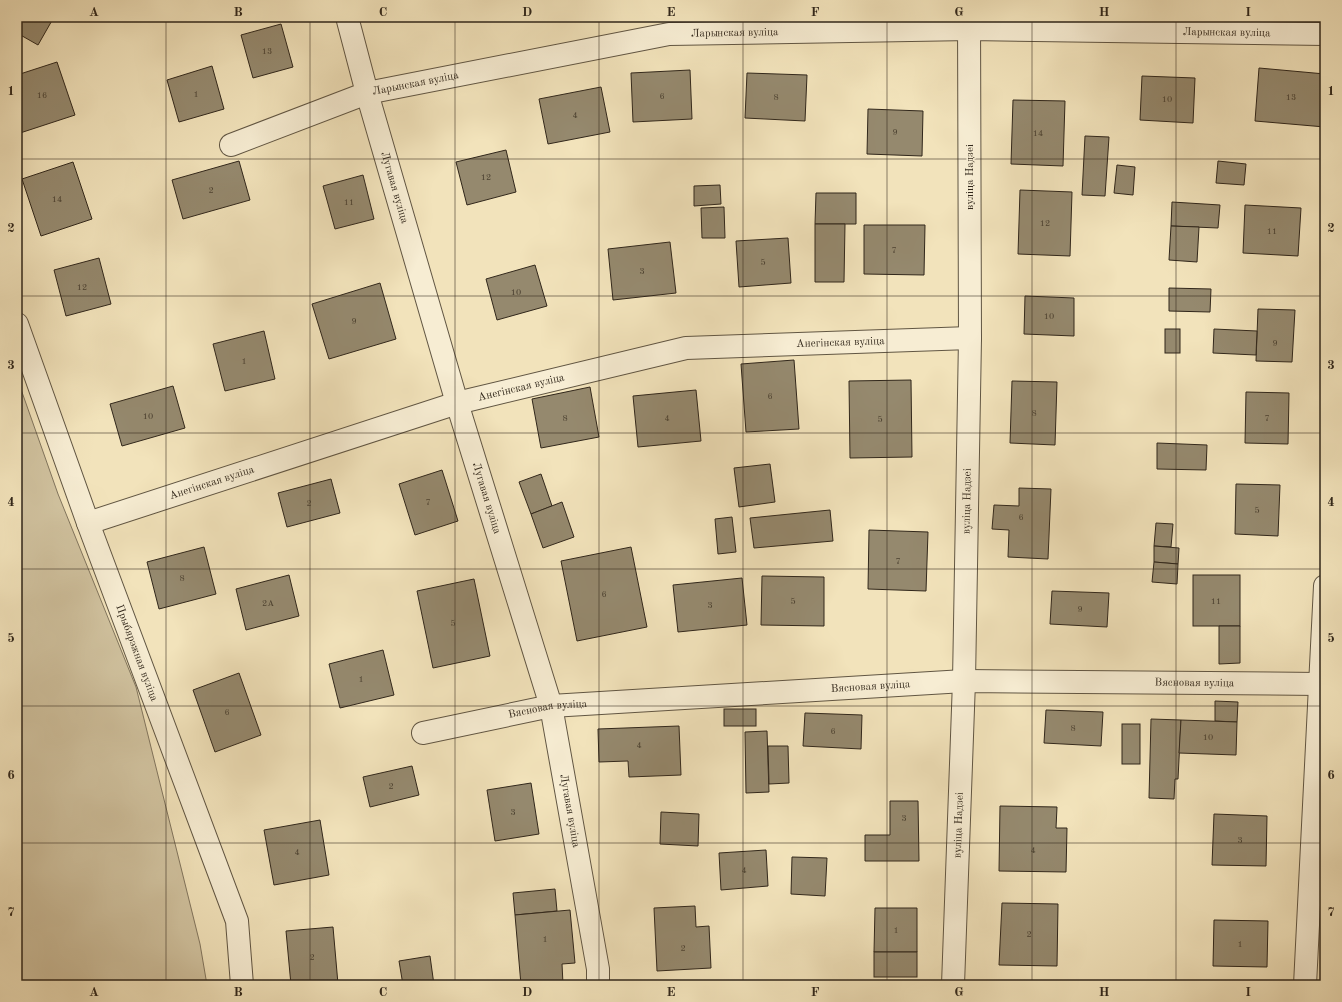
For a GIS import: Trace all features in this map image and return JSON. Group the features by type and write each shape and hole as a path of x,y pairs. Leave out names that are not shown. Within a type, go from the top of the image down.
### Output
{"street":[{"name":"Лугавая вуліца","path":"347,17 367,94 457,403 551,706 598,969 598,985"},
{"name":"Ларынская вуліца","path":"231,145 367,94 669,34 969,23 1325,34"},
{"name":"вуліца Надзеі","path":"954,985 964,681 970,338 969,23"},
{"name":"Прыбярэжная вуліца","path":"17,324 88,523 237,921 242,985"},
{"name":"Анегінская вуліца","path":"88,523 457,403 686,348 970,338"},
{"path":"1305,985 1325,586"},
{"name":"Вясновая вуліца","path":"423,733 551,706 964,681 1321,684"}],"shaded area":[{"path":"17,378 58,494 136,687 200,944 207,985 17,985"}],"building":[{"path":"17,17 54,17 38,45 17,33"},
{"path":"281,24 293,67 253,78 241,35"},
{"path":"57,62 75,115 17,134 17,75"},
{"path":"212,66 224,109 179,122 167,80"},
{"path":"1259,68 1325,74 1325,127 1255,121"},
{"path":"690,70 692,119 633,122 631,73"},
{"path":"747,73 807,75 805,121 745,118"},
{"path":"1142,76 1195,78 1193,123 1140,120"},
{"path":"601,87 610,132 548,144 539,99"},
{"path":"1013,100 1065,101 1063,166 1011,164"},
{"path":"868,109 923,111 922,156 867,154"},
{"path":"1085,136 1109,137 1105,196 1082,195"},
{"path":"506,150 516,192 467,205 456,162"},
{"path":"239,161 250,200 183,219 172,180"},
{"path":"1218,161 1246,164 1244,185 1216,183"},
{"path":"73,162 92,219 41,236 22,179"},
{"path":"1117,165 1135,167 1133,195 1114,193"},
{"path":"363,175 374,219 335,229 323,186"},
{"path":"720,185 721,204 694,206 694,186"},
{"path":"1020,190 1072,192 1070,256 1018,254"},
{"path":"816,193 856,193 856,224 815,224"},
{"path":"1172,202 1220,205 1218,228 1171,226"},
{"path":"1245,205 1301,208 1298,256 1243,253"},
{"path":"724,207 725,238 702,238 701,208"},
{"path":"815,224 845,224 844,282 815,282"},
{"path":"864,225 925,225 924,275 864,274"},
{"path":"1171,226 1199,227 1197,262 1169,260"},
{"path":"788,238 791,283 739,287 736,241"},
{"path":"670,242 676,293 613,300 608,249"},
{"path":"99,258 111,304 66,316 54,270"},
{"path":"535,265 547,306 497,320 486,279"},
{"path":"380,283 396,339 329,359 312,304"},
{"path":"1169,288 1211,289 1210,312 1169,311"},
{"path":"1025,296 1074,298 1074,336 1024,334"},
{"path":"1258,309 1295,310 1292,362 1256,361"},
{"path":"1165,329 1180,329 1180,353 1165,353"},
{"path":"1214,329 1257,331 1256,355 1213,353"},
{"path":"264,331 275,379 225,391 213,344"},
{"path":"794,360 799,429 746,432 741,364"},
{"path":"911,380 912,457 850,458 849,381"},
{"path":"1012,381 1057,382 1055,445 1010,443"},
{"path":"173,386 185,428 122,446 110,404"},
{"path":"590,387 599,437 541,448 532,399"},
{"path":"696,390 701,441 638,447 633,396"},
{"path":"1246,392 1289,393 1288,444 1245,443"},
{"path":"1157,443 1207,445 1206,470 1157,469"},
{"path":"770,464 775,502 739,507 734,468"},
{"path":"442,470 458,521 415,535 399,484"},
{"path":"541,474 552,506 531,514 519,482"},
{"path":"331,479 340,513 287,527 278,493"},
{"path":"1236,484 1280,485 1278,536 1235,534"},
{"path":"1019,488 1051,489 1048,559 1008,557 1009,530 992,529 994,505 1019,506"},
{"path":"562,502 574,537 543,548 531,514"},
{"path":"830,510 833,541 754,548 750,518"},
{"path":"732,517 736,552 718,554 715,519"},
{"path":"1156,523 1173,524 1171,547 1154,546"},
{"path":"869,530 928,532 926,591 868,589"},
{"path":"1154,546 1179,548 1178,564 1154,562"},
{"path":"204,547 216,594 159,609 147,562"},
{"path":"631,547 647,627 577,641 561,561"},
{"path":"1154,562 1178,564 1177,584 1152,582"},
{"path":"289,575 299,616 246,630 236,589"},
{"path":"1193,575 1240,575 1240,626 1193,626"},
{"path":"762,576 824,577 824,626 761,625"},
{"path":"742,578 747,625 678,632 673,585"},
{"path":"474,579 490,656 433,668 417,591"},
{"path":"1052,591 1109,593 1107,627 1050,624"},
{"path":"1219,626 1240,626 1240,663 1219,664"},
{"path":"383,650 394,695 340,708 329,664"},
{"path":"239,673 261,735 215,752 193,690"},
{"path":"1215,701 1238,702 1237,722 1215,721"},
{"path":"724,709 756,709 756,726 724,726"},
{"path":"1046,710 1103,712 1101,746 1044,743"},
{"path":"805,713 862,715 861,749 803,746"},
{"path":"1151,719 1181,720 1178,779 1175,779 1174,799 1149,798"},
{"path":"1181,720 1237,722 1236,755 1179,753"},
{"path":"1122,724 1140,724 1140,764 1122,764"},
{"path":"679,726 681,775 629,777 628,761 599,762 598,729"},
{"path":"767,731 769,792 746,793 745,732"},
{"path":"768,746 788,746 789,783 769,784"},
{"path":"412,766 419,795 370,807 363,777"},
{"path":"531,783 539,834 495,841 487,790"},
{"path":"890,801 918,801 919,861 865,861 865,835 890,835"},
{"path":"1000,806 1057,807 1056,828 1067,828 1066,872 999,871"},
{"path":"661,812 699,814 698,846 660,844"},
{"path":"1214,814 1267,816 1266,866 1212,865"},
{"path":"320,820 329,875 274,885 264,830"},
{"path":"766,850 768,886 721,890 719,853"},
{"path":"792,857 827,858 825,896 791,894"},
{"path":"555,889 557,911 515,915 513,893"},
{"path":"1002,903 1058,904 1057,966 999,965"},
{"path":"695,906 696,927 709,926 711,968 657,971 654,908"},
{"path":"875,908 917,908 917,952 874,952"},
{"path":"570,910 575,963 562,964 563,984 521,985 515,915"},
{"path":"1214,920 1268,921 1267,967 1213,966"},
{"path":"333,927 338,984 291,985 286,931"},
{"path":"874,952 917,952 917,977 874,977"},
{"path":"430,956 434,985 403,985 399,961"}]}
